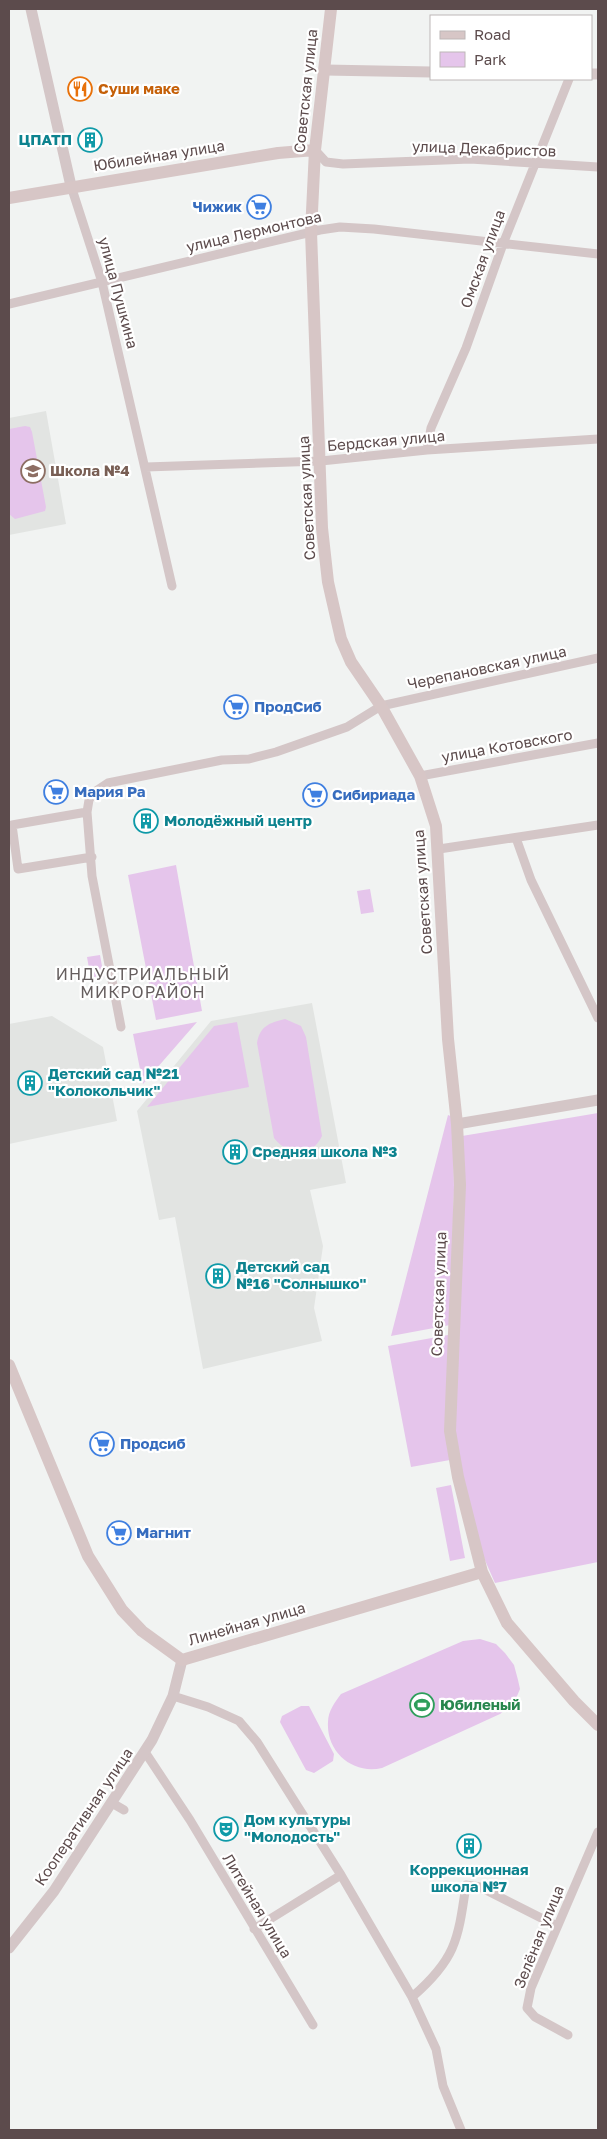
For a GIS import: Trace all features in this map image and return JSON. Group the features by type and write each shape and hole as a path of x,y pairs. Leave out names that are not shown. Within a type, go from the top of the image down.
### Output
{"main road":[{"name":"Советская улица","path":"331,9 316,150 311,232 322,528 328,582 339,632 351,662 382,706 420,776 434,818 438,849 449,1047 457,1124 460,1185 450,1431 458,1477 482,1572 507,1623 574,1701 598,1725"},
{"name":"Юбилейная улица","path":"9,198 278,153 316,150"},
{"name":"Линейная улица","path":"9,1366 88,1556 122,1610 142,1631 182,1660 482,1572"}],"street":[{"name":"улица Пушкина","path":"31,9 72,186 102,282 172,586"},
{"path":"325,70 430,72"},
{"name":"Омская улица","path":"428,450 431,428 466,348 503,244 569,80"},
{"name":"улица Декабристов","path":"316,150 326,162 343,164 470,160 598,167"},
{"name":"улица Лермонтова","path":"9,304 311,232 340,227 374,229 598,254"},
{"name":"Бердская улица","path":"146,467 320,461 428,450 598,440"},
{"name":"Черепановская улица","path":"87,812 89,800 94,793 108,783 222,760 249,758 276,752 347,726 382,706 598,658"},
{"name":"улица Котовского","path":"420,776 598,743"},
{"path":"18,869 12,825 87,812 92,876 120,1028"},
{"path":"438,849 598,825"},
{"path":"516,838 531,880 598,1018"},
{"path":"9,871 92,857"},
{"path":"457,1124 598,1100"},
{"name":"Кооперативная улица","path":"9,1948 54,1891 145,1752 173,1696 182,1660"},
{"path":"173,1696 208,1707 239,1721 257,1742 341,1875 412,1997 436,2050 443,2086 461,2130"},
{"name":"Литейная улица","path":"145,1752 190,1820 313,2025"},
{"path":"112,1803 124,1810"},
{"name":"Зелёная улица","path":"568,2035 535,2018 527,2008 531,1988 598,1832"},
{"path":"254,1929 341,1875"},
{"path":"412,1997 430,1981 446,1962 458,1934 466,1885 480,1887 557,1926"}],"shaded area":[{"name":"Школа №4","path":"46,411 66,524 9,535 9,418"},
{"path":"312,1003 346,1183 310,1190 323,1246 314,1308 322,1341 203,1369 175,1217 159,1220 137,1111 211,1021"},
{"path":"52,1016 103,1047 117,1121 9,1144 9,1024"}],"green space":[{"path":"30,427 32,432 46,507 45,511 15,519 9,514 9,429"},
{"path":"176,865 202,1011 156,1020 128,875"},
{"path":"370,889 374,912 361,914 357,891"},
{"path":"100,955 104,977 91,980 87,957"},
{"path":"285,1019 301,1026 306,1037 322,1136 312,1149 299,1152 286,1149 274,1138 257,1043 260,1033 266,1026"},
{"path":"197,1022 143,1084 133,1034"},
{"path":"237,1022 249,1087 147,1107 214,1026"},
{"path":"598,1113 598,1562 495,1583 480,1549 453,1433 462,1136"},
{"path":"448,1115 453,1117 454,1190 450,1325 391,1336"},
{"path":"448,1335 450,1460 411,1467 388,1346"},
{"path":"451,1485 465,1558 450,1561 436,1488"},
{"name":"Юбиленый","path":"480,1639 496,1644 514,1665 520,1689 514,1703 500,1714 382,1768 361,1768 352,1765 337,1752 329,1733 328,1718 334,1703 341,1694 463,1641"},
{"path":"301,1706 309,1706 334,1754 333,1761 314,1773 306,1770 280,1722 282,1716"}],"place":[{"name":"Суши маке","path":"80,89"},
{"name":"ЦПАТП","path":"90,140"},
{"name":"Чижик","path":"259,207"},
{"name":"Школа №4","path":"33,471"},
{"name":"ПродСиб","path":"236,707"},
{"name":"Мария Ра","path":"56,792"},
{"name":"Сибириада","path":"315,795"},
{"name":"Молодёжный центр","path":"146,821"},
{"name":"Детский сад №21 \"Колокольчик\"","path":"30,1083"},
{"name":"Средняя школа №3","path":"235,1152"},
{"name":"Детский сад №16 \"Солнышко\"","path":"218,1276"},
{"name":"Продсиб","path":"102,1444"},
{"name":"Магнит","path":"119,1533"},
{"name":"Юбиленый","path":"422,1705"},
{"name":"Дом культуры \"Молодость\"","path":"226,1829"},
{"name":"Коррекционная школа №7","path":"469,1846"}],"district":[{"name":"ИНДУСТРИАЛЬНЫЙ МИКРОРАЙОН","path":"143,983"}]}
